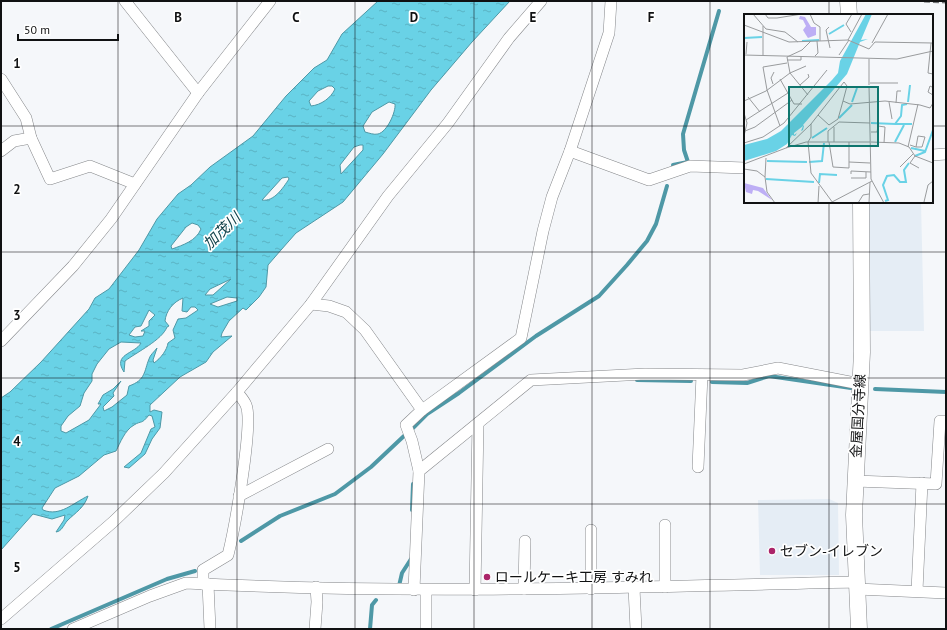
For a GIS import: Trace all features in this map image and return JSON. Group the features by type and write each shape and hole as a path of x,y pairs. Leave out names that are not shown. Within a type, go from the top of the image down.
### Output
{"main road":[{"path":"848,1 849,14"},
{"name":"金屋国分寺線","path":"859,629 854,531 854,481 862,352 861,203"}],"street":[{"path":"125,1 198,93"},
{"path":"1,341 74,266 135,184 198,93 270,1"},
{"path":"1,619 113,522 164,473 237,392 311,304 388,196 444,128 509,38 541,1"},
{"path":"426,629 420,590 419,471 412,441 406,425 422,410 521,338 543,231 552,197 570,151 609,33 611,1"},
{"path":"1,79 26,118 31,138 50,179 90,166 135,184"},
{"path":"1,151 14,141 31,138"},
{"path":"570,151 649,180 690,166 744,168"},
{"path":"933,155 946,154"},
{"path":"311,304 329,306 346,312 365,330 422,410"},
{"path":"419,471 530,380 645,374 743,375 778,368 860,384"},
{"path":"698,467 702,375"},
{"path":"210,629 203,570 228,555 249,430 246,405 237,392"},
{"path":"854,481 936,484 940,421 946,421"},
{"path":"475,590 478,423"},
{"path":"239,496 328,449"},
{"path":"917,591 922,483"},
{"path":"665,525 665,587"},
{"path":"591,530 591,589"},
{"path":"524,589 525,541"},
{"path":"73,629 150,596 186,583 420,590 857,585 946,593"},
{"path":"315,629 318,602 316,587"},
{"path":"634,588 636,629"}],"shaded area":[{"path":"866,203 921,203 924,331 869,331"},
{"path":"829,499 838,503 839,575 760,575 758,500"}],"water":[{"name":"加茂川","path":"378,1 510,1 472,42 431,90 383,154 343,202 296,233 268,265 266,287 259,297 246,310 243,308 229,321 221,337 232,336 213,352 206,362 180,377 150,405 150,412 154,410 162,412 160,428 152,439 145,454 129,468 124,467 141,453 151,429 155,427 152,416 149,415 143,421 134,425 128,430 116,451 104,455 79,476 55,488 42,508 43,510 55,512 88,496 82,507 61,529 56,532 64,520 65,515 52,519 33,514 1,550 1,398 10,392 41,362 89,309 95,298 109,289 139,250 157,219 178,194 191,185 210,167 253,136 286,96 314,68 327,60 342,34","holes":["328,86 332,86 335,89 322,103 311,106 309,101 318,91","389,102 395,104 394,112 385,130 375,134 365,132 363,126 372,112","363,145 363,150 341,174 340,165 354,147","288,177 289,179 278,194 270,199 262,200 282,178","192,223 198,225 201,229 193,240 172,249 171,246 186,227","231,279 213,295 205,295 210,289","227,297 237,298 237,301 218,307 210,304","183,298 182,311 187,312 191,307 195,307 198,310 186,318 178,319 173,330 175,338 168,343 159,359 154,363 153,360 157,348 150,358 144,375 135,384 129,386 127,395 112,407 104,411 103,407 114,396 113,393 121,381 113,389 103,395 98,404 101,404 89,420 66,433 61,431 61,426 68,416 80,406 84,393 92,381 92,374 97,364 109,349 121,342 141,343 121,361 121,366 124,372 125,361 155,341 169,326 165,321 168,310 173,304","149,310 155,315 149,321 149,326 141,331 145,331 143,336 135,337 129,335 135,327 141,326"]}],"waterway":[{"path":"673,165 688,162 684,150 683,134 719,11"},
{"path":"412,429 427,414 459,393 536,336 599,296 647,241 656,224 667,186"},
{"path":"712,382 747,383 769,376 851,388"},
{"path":"637,380 691,381"},
{"path":"875,389 946,392"},
{"path":"241,541 280,516 335,494 371,467 405,435"},
{"path":"412,510 413,484"},
{"path":"399,586 402,573 411,559"},
{"path":"51,629 167,579 195,571"},
{"path":"370,629 372,605 376,600"}],"railway":[{"path":"924,1 946,2"}],"place":[{"name":"セブン-イレブン","path":"772,551"},
{"name":"ロールケーキ工房 すみれ","path":"487,577"}]}
